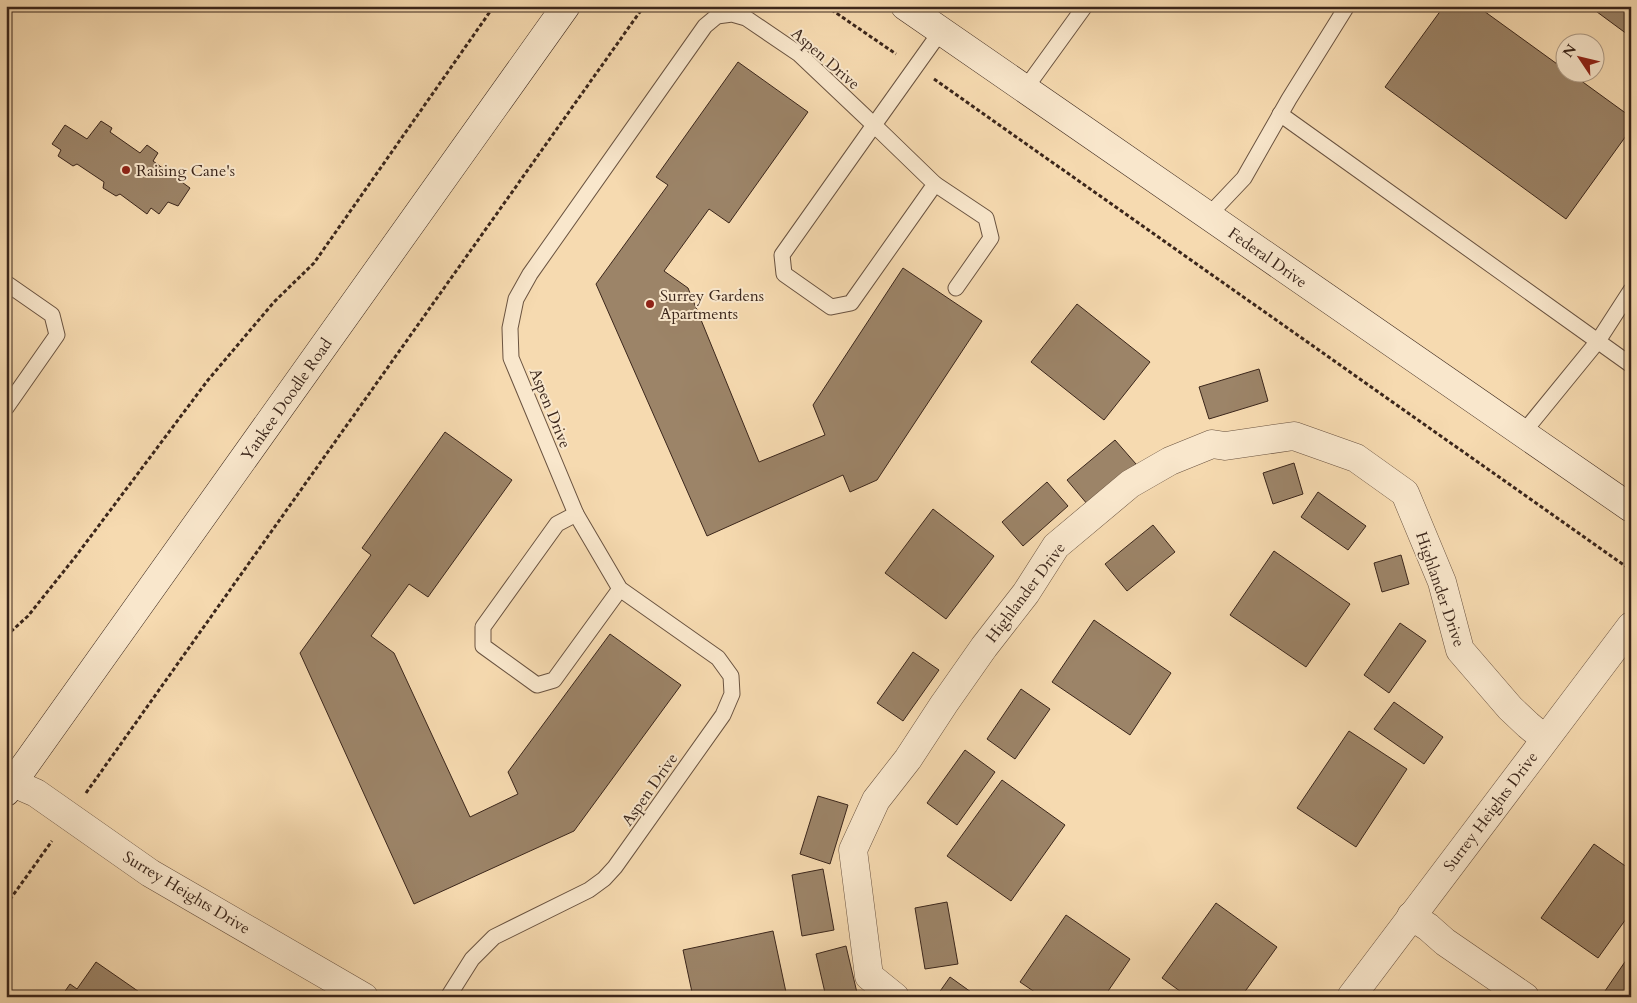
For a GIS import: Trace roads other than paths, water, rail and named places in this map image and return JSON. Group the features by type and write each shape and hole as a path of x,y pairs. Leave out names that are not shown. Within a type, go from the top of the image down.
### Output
{"street":[{"name":"Yankee Doodle Road","path":"8,786 566,6"},
{"name":"Federal Drive","path":"905,6 1631,508"},
{"name":"Highlander Drive","path":"895,997 869,976 853,850 876,800 908,759 984,647 1026,593 1056,546 1130,484 1170,461 1212,444 1225,446 1294,436 1356,458 1406,493 1442,582 1460,650 1510,708 1545,739"},
{"name":"Surrey Heights Drive","path":"1351,997 1631,626"},
{"name":"Surrey Heights Drive","path":"8,786 36,793 150,872 364,997"},
{"path":"1412,916 1445,942 1525,997"}],"lane":[{"path":"1208,216 1244,178 1280,114 1347,6"},
{"path":"1025,89 1081,7"},
{"name":"Aspen Drive","path":"448,997 472,959 494,937 589,890 604,879 615,867 723,715 732,694 732,676 718,658 620,589 576,514 512,358 510,328 516,299 530,274 705,26 717,16 732,14 746,18 799,54 935,184 986,218 991,238 956,288"},
{"path":"935,184 851,303 831,307 784,274 782,255 941,31"},
{"path":"1280,114 1631,364"},
{"path":"6,283 52,315 57,335 6,408"},
{"path":"1523,433 1598,341 1631,290"},
{"path":"576,514 557,524 483,627 483,646 538,685 554,680 620,589"}],"place":[{"name":"Raising Cane's","path":"126,170"},
{"name":"Surrey Gardens Apartments","path":"650,304"}]}
